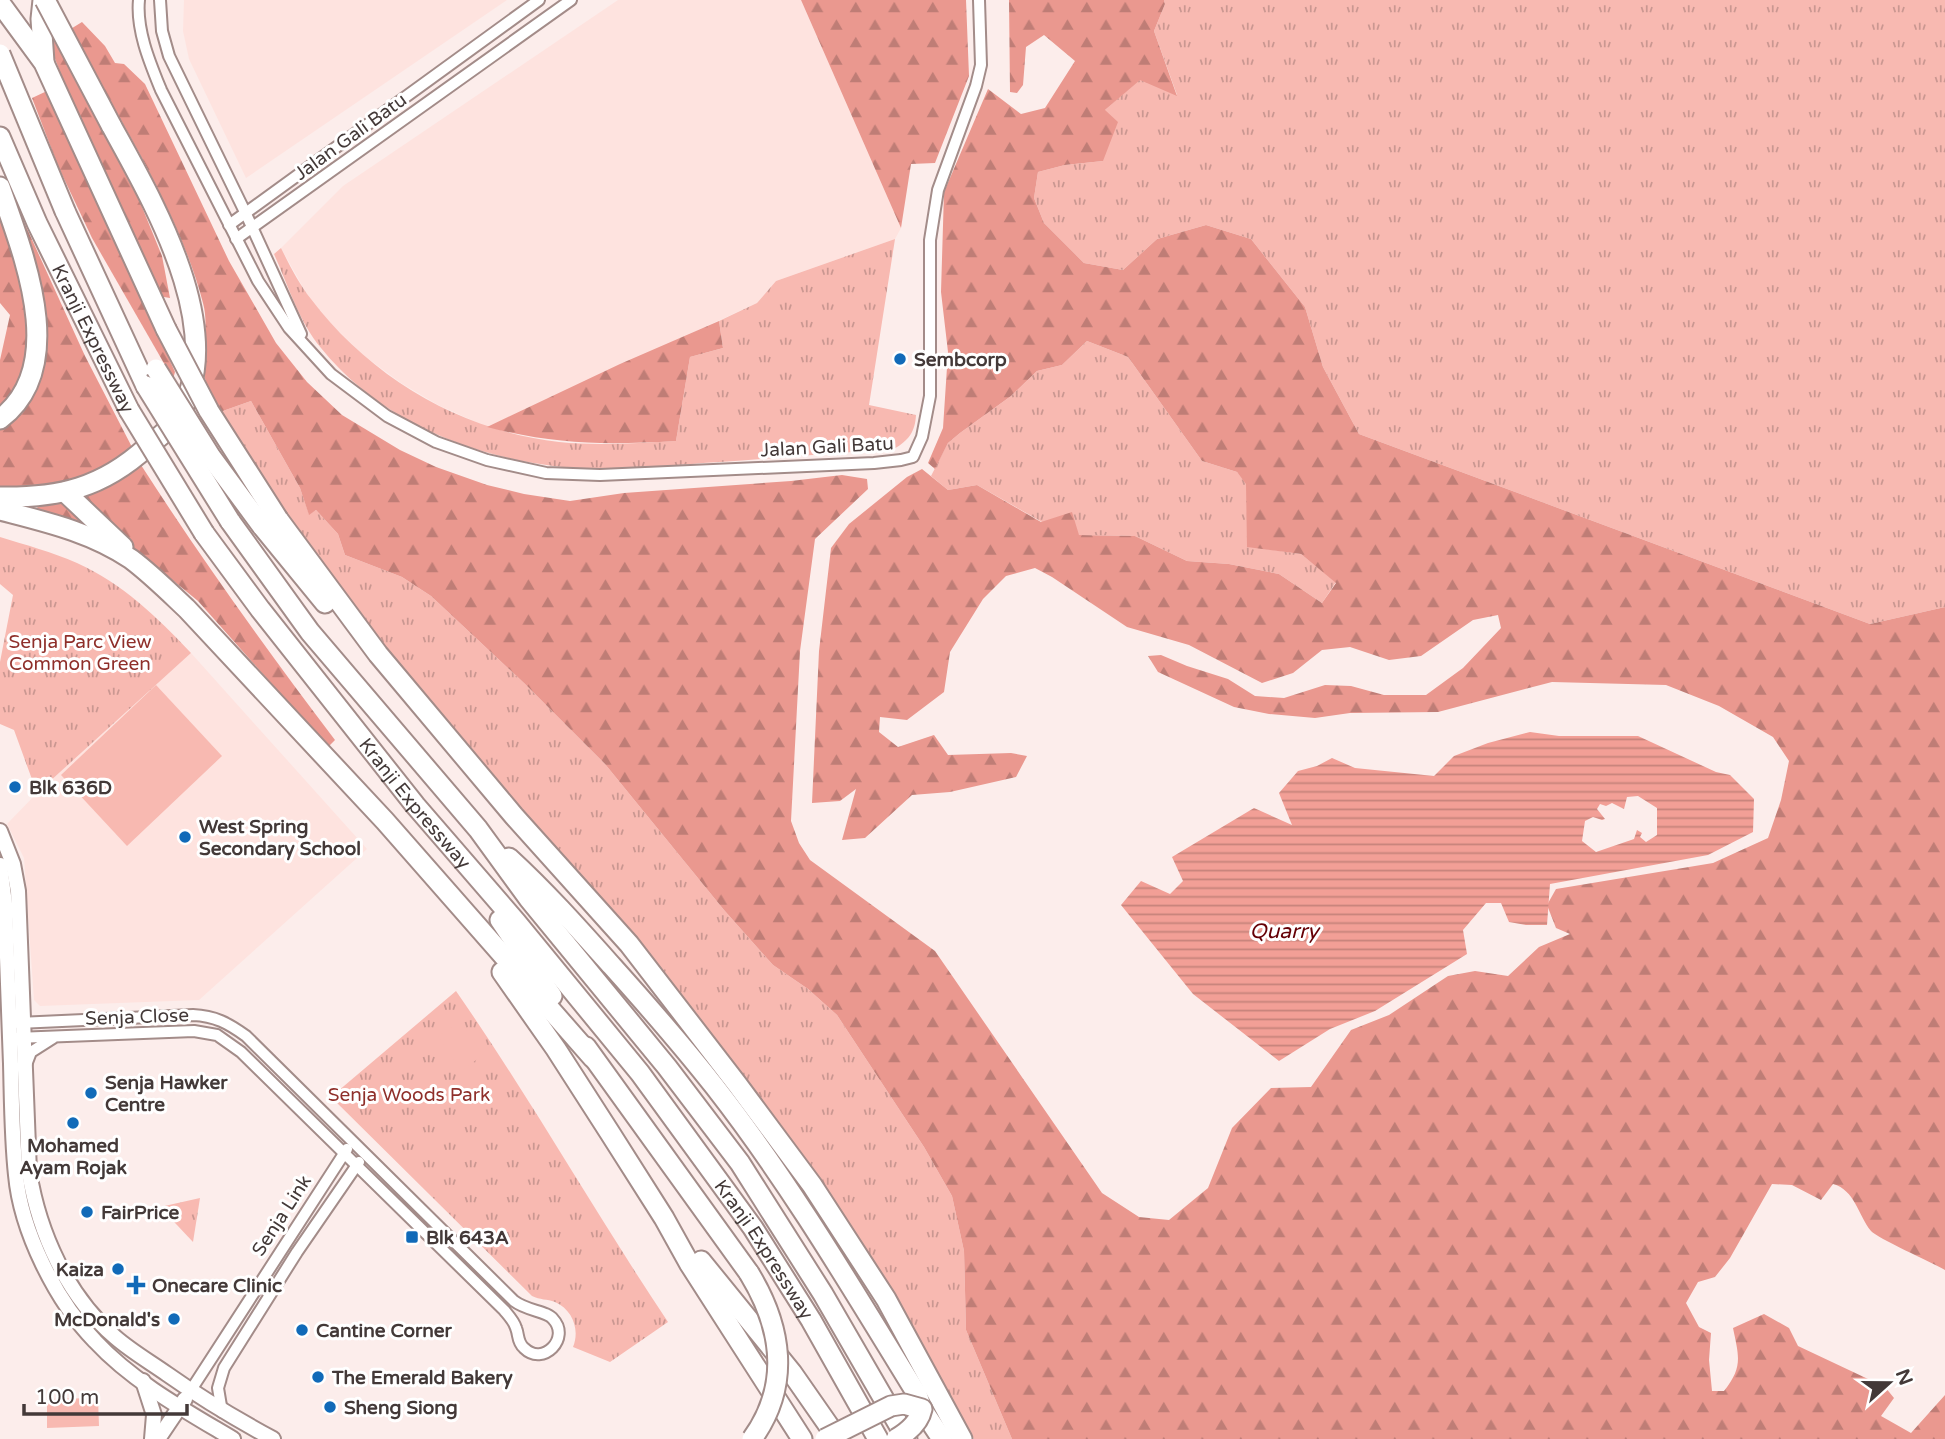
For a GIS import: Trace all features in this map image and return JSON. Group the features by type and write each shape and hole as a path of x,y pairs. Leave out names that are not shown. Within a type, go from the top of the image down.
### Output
{"highway":[{"path":"44,0 41,19 44,63"},
{"path":"0,498 43,497 65,492 112,474 173,424 190,393 194,374 195,332 184,279 150,197 44,0"},
{"path":"0,3 44,63 166,328 270,522"},
{"name":"Kranji Expressway","path":"0,54 65,211 121,328 230,521 310,632 478,828"},
{"name":"Kranji Expressway","path":"0,137 37,223 129,410 204,533 268,620 455,852 640,1073 717,1178 811,1320 878,1439"},
{"path":"0,187 33,298 38,340 36,361 30,380 20,398 0,419"},
{"path":"151,377 211,457 270,522 514,816 629,944 737,1084 812,1185 886,1299 962,1439"},
{"path":"65,492 187,609 385,821 593,1058"},
{"path":"0,510 66,527 94,538 132,560 154,578"},
{"path":"478,828 545,891 716,1088 783,1183 855,1294 916,1394 922,1409 944,1439"},
{"path":"478,828 529,899 667,1067 740,1163 823,1294 907,1439"},
{"path":"455,852 593,1058 749,1273 764,1298 778,1348 778,1374 770,1404 752,1439"},
{"path":"450,896 556,1049 802,1439"},
{"path":"664,1218 792,1373 838,1439"},
{"path":"928,1374 944,1439"},
{"path":"825,1439 891,1406 904,1404 922,1409"},
{"path":"896,1439 912,1428 920,1418 922,1409"}],"street":[{"name":"Jalan Gali Batu","path":"139,0 143,34 151,65 236,239 289,328 331,374 387,416 436,442 487,460 546,473 600,475 874,463 913,457 922,437 930,396 930,240 938,190 976,86 981,65 979,0"},
{"name":"Jalan Gali Batu","path":"160,0 162,31 169,56 246,214 294,323 311,351"},
{"name":"Jalan Gali Batu","path":"229,225 539,0"},
{"name":"Jalan Gali Batu","path":"236,239 571,0"},
{"path":"0,831 13,864 18,891 16,1177 29,1227 55,1287 83,1328 106,1352 180,1407 233,1439"},
{"path":"0,866 17,1031 25,1073 32,1189 42,1224 66,1277 80,1299 115,1337 222,1412 273,1439"},
{"name":"Senja Close","path":"192,1015 208,1015 220,1019 246,1036 514,1301 554,1320 559,1332 555,1346 544,1353 531,1353 520,1344 517,1331 504,1310 241,1052 216,1035 194,1031 55,1036 17,1031 192,1015"},
{"path":"25,1073 32,1052 55,1036"},
{"path":"344,1153 353,1142"},
{"name":"Senja Link","path":"158,1439 344,1153"},
{"path":"357,1166 365,1154"},
{"name":"Senja Link","path":"222,1412 218,1388 223,1368 297,1252 357,1166"},
{"path":"517,1331 523,1318 536,1312"},
{"path":"144,1381 153,1415 152,1439"}],"shaded area":[{"path":"184,0 507,0 246,178 189,59 183,31"},
{"path":"618,0 801,0 901,228 895,239 776,281 757,303 487,427 438,405 401,383 363,355 309,298 281,248 343,186"},
{"name":"West Spring Secondary School","path":"191,653 367,849 199,1000 40,1006 34,1000 24,858 7,824 37,793"}],"green space":[{"path":"801,0 966,0 969,76 935,163 911,164 901,228"},
{"path":"1009,0 1164,0 1165,4 1154,31 1177,96 1140,80 1105,110 1118,122 1103,161 1065,165 1038,172 1034,198 1044,223 1084,263 1123,270 1157,239 1206,225 1251,239 1305,307 1323,367 1359,434 1870,624 1945,607 1945,1270 1871,1231 1851,1197 1840,1187 1833,1184 1821,1200 1792,1185 1772,1184 1730,1258 1715,1277 1698,1282 1686,1303 1699,1327 1711,1333 1709,1360 1712,1391 1724,1391 1737,1368 1738,1354 1733,1328 1764,1314 1789,1328 1798,1346 1885,1387 1894,1398 1881,1416 1911,1433 1945,1395 1945,1439 1012,1439 966,1330 964,1251 952,1196 924,1147 837,1015 808,989 773,965 724,910 605,764 431,596 402,577 345,555 338,534 316,510 309,515 300,488 251,401 220,412 203,372 203,303 179,233 145,163 69,30 82,22 105,46 115,63 124,64 145,84 229,261 276,343 307,382 342,415 400,450 436,467 487,485 570,501 624,493 842,475 867,479 868,489 815,539 800,651 791,821 799,843 810,860 935,951 1102,1193 1139,1217 1169,1220 1208,1188 1232,1128 1271,1088 1311,1087 1351,1030 1389,1015 1448,976 1475,971 1508,976 1539,947 1570,934 1556,928 1547,905 1556,889 1713,863 1768,838 1781,800 1789,761 1773,737 1719,706 1666,685 1552,682 1438,712 1350,713 1315,718 1269,714 1234,707 1158,672 1148,656 1161,655 1228,679 1255,696 1284,698 1325,685 1351,686 1384,695 1426,695 1463,668 1501,628 1498,615 1473,620 1421,656 1389,660 1350,647 1322,650 1293,673 1262,683 1189,645 1127,627 1035,568 1006,576 983,599 950,652 944,692 907,720 880,717 879,732 898,747 934,735 948,755 1011,753 1027,756 1016,777 950,792 912,795 865,838 842,840 856,789 840,801 812,803 819,651 831,548 849,524 907,477 922,469 948,490 977,485 1041,522 1072,512 1079,535 1135,536 1187,561 1229,564 1279,574 1322,603 1336,583 1301,554 1247,547 1246,484 1237,472 1202,461 1128,357 1087,341 1062,365 1037,371 1011,396 948,443 935,469 928,463 943,428 948,352 941,292 944,192 988,89 1021,114 1045,108 1075,61 1044,35 1026,47 1023,85 1017,93 1010,92"},
{"path":"1164,0 1945,0 1945,607 1870,624 1359,434 1323,367 1305,307 1251,239 1206,225 1157,239 1123,270 1084,263 1044,223 1034,198 1038,172 1065,165 1103,161 1105,110 1140,79 1177,95 1154,31 1165,4"},
{"path":"52,35 140,202 162,256 170,298 158,296 68,94 50,45"},
{"path":"47,91 80,157 175,372 173,379 92,238 58,166 32,98"},
{"path":"14,200 85,356 134,451 89,476 42,490 0,488 0,360 10,315 0,303 0,216"},
{"path":"895,239 869,405 916,415 913,431 904,442 894,449 613,469 560,467 521,461 446,438 411,422 348,377 321,348 300,315 274,254 281,248 311,299 361,353 420,396 487,426 523,436 559,442 618,444 676,441 690,357 723,348 719,321 757,303 776,281"},
{"path":"719,321 723,348 690,357 676,441 581,442 535,437 487,427 620,364"},
{"path":"1087,341 1128,357 1202,461 1237,472 1247,484 1247,546 1301,554 1336,582 1322,603 1279,574 1229,564 1187,561 1135,536 1079,535 1042,522 977,485 948,490 931,476 948,443 1011,396 1037,371 1062,365"},
{"path":"251,401 300,488 309,514 316,510 338,534 345,555 402,577 431,596 605,764 724,910 773,965 808,989 837,1015 924,1147 952,1196 964,1251 966,1330 1012,1439 974,1439 895,1297 847,1222 788,1136 693,1009 474,756 338,588 278,509 220,412"},
{"path":"141,465 235,604 335,740 328,747 198,601 159,569 119,539 37,510 38,503 115,481"},
{"name":"Senja Parc View Common Green","path":"0,537 68,559 109,580 152,614 191,653 37,793 14,730 0,724 0,662 13,595 0,584"},
{"path":"156,685 222,756 127,846 61,775"},
{"name":"Senja Woods Park","path":"456,991 668,1322 610,1362 573,1347 575,1327 566,1310 555,1302 532,1296 331,1097"},
{"path":"460,1021 483,1055 461,1071 438,1036"},
{"path":"200,1198 193,1242 160,1207"},
{"path":"98,1398 99,1426 47,1428 47,1399"}],"water":[{"name":"Quarry","path":"1530,732 1559,736 1638,736 1716,772 1730,775 1754,799 1753,832 1708,855 1550,884 1547,925 1509,922 1501,903 1486,903 1463,930 1467,954 1375,1011 1330,1029 1279,1061 1193,994 1121,905 1141,881 1170,894 1183,881 1172,857 1254,808 1292,825 1279,793 1298,771 1317,766 1332,758 1355,768 1434,776 1454,756 1488,743","holes":["1638,796 1657,808 1657,835 1646,842 1640,837 1642,833 1637,830 1634,839 1596,852 1582,841 1585,821 1593,817 1605,819 1597,809 1600,804 1606,806 1612,803 1624,809 1627,797"]}],"place":[{"name":"Sembcorp","path":"900,359"},
{"name":"Blk 636D","path":"15,787"},
{"name":"West Spring Secondary School","path":"185,837"},
{"name":"Senja Hawker Centre","path":"91,1093"},
{"name":"Mohamed Ayam Rojak","path":"73,1123"},
{"name":"FairPrice","path":"87,1212"},
{"name":"Blk 643A","path":"412,1237"},
{"name":"Kaiza","path":"118,1269"},
{"name":"Onecare Clinic","path":"136,1285"},
{"name":"McDonald's","path":"174,1319"},
{"name":"Cantine Corner","path":"302,1330"},
{"name":"The Emerald Bakery","path":"318,1377"},
{"name":"Sheng Siong","path":"330,1407"}]}
